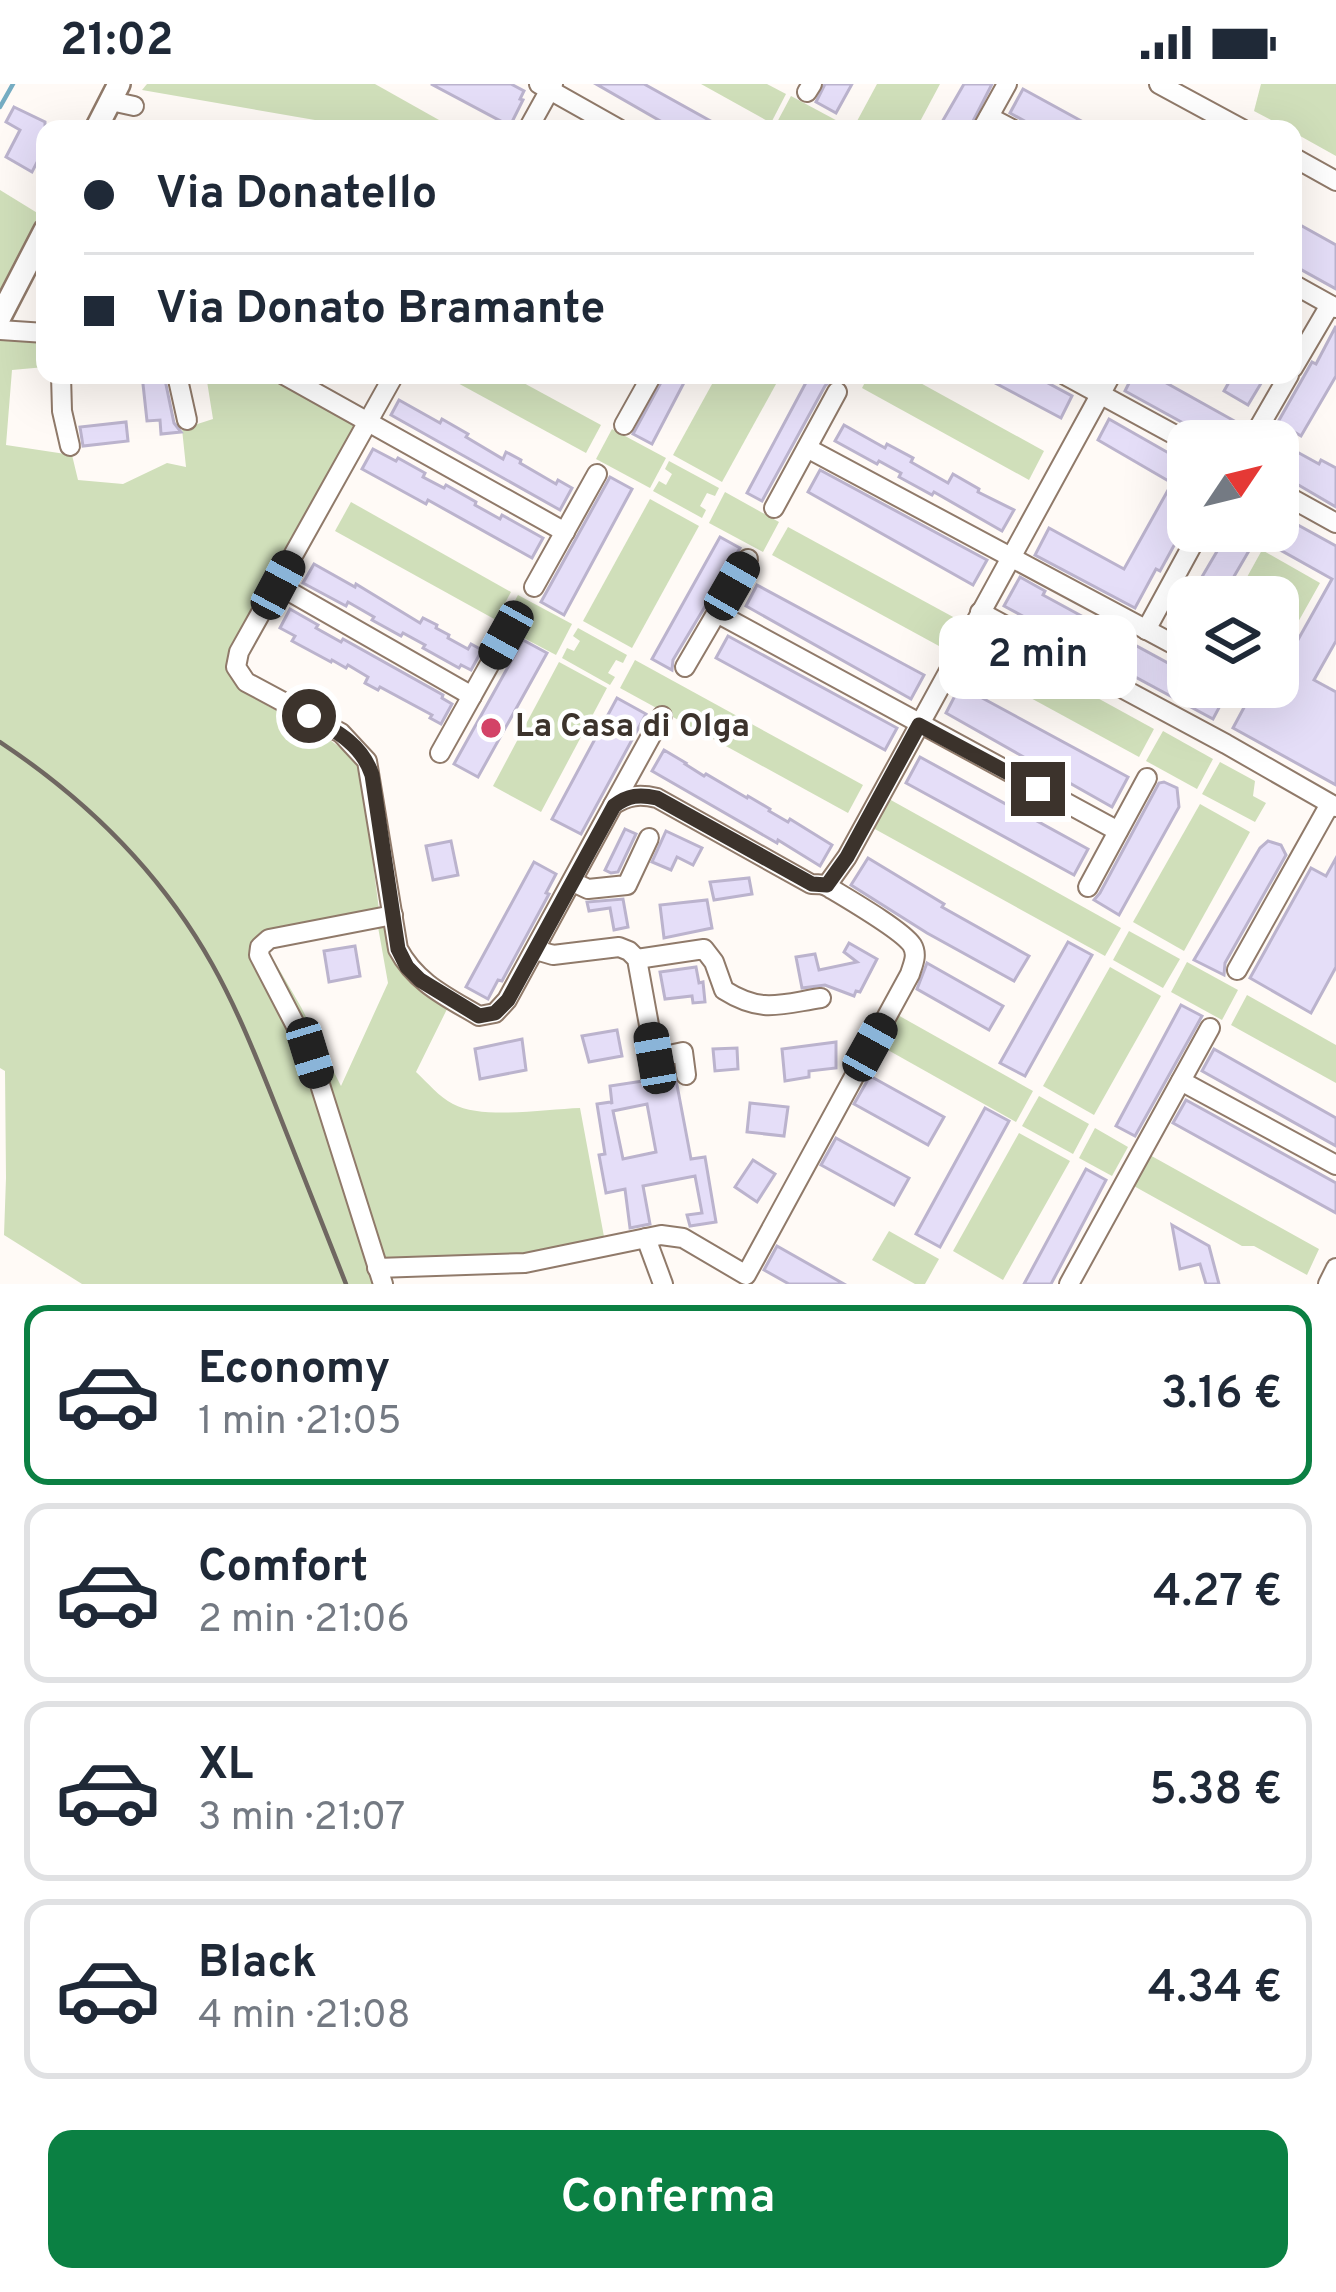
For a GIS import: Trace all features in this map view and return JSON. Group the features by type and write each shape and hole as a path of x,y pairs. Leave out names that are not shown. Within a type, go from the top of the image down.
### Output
{"main road":[{"path":"101,120 115,92"},
{"path":"0,317 36,247"}],"street":[{"path":"988,120 1007,84"},
{"path":"1160,84 1226,120"},
{"path":"533,120 547,86 604,120"},
{"path":"115,92 134,106"},
{"path":"1302,163 1336,181"},
{"path":"1302,289 1333,307 1302,355"},
{"path":"0,330 36,332"},
{"path":"61,384 70,446"},
{"path":"179,384 187,420"},
{"path":"300,384 565,532"},
{"path":"389,384 239,652 236,667 246,682 340,733 367,760 398,949 420,980 479,1016 495,1013 508,1000 662,716"},
{"path":"624,424 647,384"},
{"path":"1082,384 1167,431"},
{"path":"827,885 847,857 1106,384"},
{"path":"1263,420 1284,384"},
{"path":"774,508 837,392"},
{"path":"807,448 1167,641"},
{"path":"534,587 597,474"},
{"path":"1299,503 1336,523"},
{"path":"1146,630 1189,552"},
{"path":"686,667 748,559"},
{"path":"278,585 472,696"},
{"path":"716,613 1118,831"},
{"path":"980,613 1333,805 1238,970"},
{"path":"440,753 506,635"},
{"path":"1088,887 1147,778"},
{"path":"393,915 269,939 260,947 310,1053 380,1276 525,1263 661,1235 683,1238 746,1276 910,974 915,955 896,929 827,885 812,884 657,798 634,795 614,806"},
{"path":"573,882 588,889 626,885 649,838"},
{"path":"536,950 553,956 619,947 629,951 637,959 655,1058 683,1052 686,1075"},
{"path":"637,959 704,950 724,990 750,1004 762,1007 821,998"},
{"path":"1069,1284 1210,1028"},
{"path":"1181,1081 1336,1166"},
{"path":"646,1238 663,1284"},
{"path":"1328,1284 1336,1268"}],"green space":[{"path":"147,84 375,84 439,120 315,120 142,90"},
{"path":"701,84 767,84 786,94 773,120"},
{"path":"877,84 940,84 921,120 858,120"},
{"path":"1261,84 1336,84 1336,156 1302,137 1302,120 1271,120 1254,111"},
{"path":"791,96 836,120 778,120"},
{"path":"0,190 36,212 36,220 0,295"},
{"path":"0,340 36,341 36,368 12,370 6,445 72,455 78,480 123,484 167,463 186,467 182,429 213,419 207,384 286,384 356,424 232,651 230,670 242,690 319,733 355,763 362,776 379,910 261,938 341,1086 388,983 378,927 386,927 406,975 449,1005 416,1072 443,1098 466,1109 497,1113 580,1108 605,1242 525,1260 371,1268 375,1284 82,1284 4,1235 5,1071 0,1068"},
{"path":"460,384 526,384 601,425 586,453"},
{"path":"712,384 776,384 722,482 673,455"},
{"path":"864,384 922,384 1044,451 1029,480 862,388"},
{"path":"612,429 666,458 650,488 596,459"},
{"path":"669,461 719,488 715,496 707,493 700,506 706,510 702,518 653,491 659,481 666,485 672,474 665,469"},
{"path":"725,492 779,522 763,552 709,523"},
{"path":"650,499 699,526 632,648 583,621"},
{"path":"351,502 511,592 496,620 335,531"},
{"path":"788,527 955,618 939,646 772,555"},
{"path":"1261,552 1266,552 1320,583 1299,620 1299,576 1248,576"},
{"path":"518,595 572,624 556,655 501,626"},
{"path":"578,628 627,655 623,663 616,660 608,673 615,677 610,685 562,658 567,648 574,651 580,641 573,636"},
{"path":"988,638 1154,729 1139,757 972,666"},
{"path":"635,660 863,785 848,813 620,688"},
{"path":"559,662 607,688 541,812 493,786"},
{"path":"1163,731 1213,759 1197,789 1146,761"},
{"path":"1220,762 1255,781 1253,796 1266,803 1255,822 1202,794"},
{"path":"889,799 1121,928 1105,956 873,828"},
{"path":"1200,804 1250,832 1184,951 1133,922"},
{"path":"1129,931 1180,959 1163,988 1113,960"},
{"path":"1187,962 1238,990 1222,1020 1171,992"},
{"path":"1110,967 1161,996 1094,1115 1043,1086"},
{"path":"1247,995 1336,1045 1336,1083 1231,1025"},
{"path":"896,1014 1033,1091 1016,1122 879,1045"},
{"path":"1039,1096 1089,1124 1073,1154 1022,1126"},
{"path":"1095,1128 1128,1147 1112,1176 1079,1158"},
{"path":"1019,1133 1070,1161 1003,1280 953,1251"},
{"path":"1148,1154 1319,1249 1307,1275 1254,1246 1242,1246 1132,1185"},
{"path":"889,1231 939,1259 925,1284 915,1284 872,1260"}],"building":[{"path":"431,84 511,84 524,91 513,120 499,120"},
{"path":"596,84 644,84 709,120 659,120"},
{"path":"825,84 852,84 836,113 816,102"},
{"path":"964,84 992,84 974,120 943,120"},
{"path":"1023,89 1080,120 1023,120 1010,113"},
{"path":"14,107 41,120 36,120 32,172 6,157 20,130 6,122"},
{"path":"1302,226 1336,245 1336,289 1302,270"},
{"path":"1336,326 1336,376 1301,436 1299,420 1279,420 1312,362 1316,364"},
{"path":"143,384 166,384 174,423 181,432 161,434 160,420 147,421"},
{"path":"660,384 683,384 652,444 633,434"},
{"path":"805,384 827,384 762,501 747,493"},
{"path":"997,384 1050,384 1072,396 1061,418"},
{"path":"1128,384 1168,384 1233,420 1178,420 1125,391"},
{"path":"1228,384 1261,384 1248,405 1224,391"},
{"path":"399,400 440,423 442,419 503,459 506,452 556,484 558,480 572,488 560,510 391,415"},
{"path":"1109,419 1167,452 1167,480 1098,440"},
{"path":"126,422 128,441 83,446 80,427"},
{"path":"844,425 913,458 911,462 948,483 953,474 1014,510 1002,531 835,441"},
{"path":"373,449 398,458 425,473 423,477 543,538 532,558 362,469"},
{"path":"1299,453 1336,468 1336,507 1299,485"},
{"path":"820,470 987,560 973,585 808,492"},
{"path":"610,477 632,489 564,615 541,602"},
{"path":"1167,492 1170,552 1135,608 1035,555 1049,528 1124,569"},
{"path":"1299,526 1336,546 1336,641 1314,680 1336,692 1336,785 1233,728 1244,708 1299,708 1299,638 1332,579 1284,552 1299,552"},
{"path":"720,537 740,548 673,660 672,670 652,659"},
{"path":"1217,552 1248,552 1234,576 1202,576"},
{"path":"314,564 420,623 423,618 437,625 468,649 471,644 482,650 471,670 459,668 423,648 425,645 372,620 348,602 346,606 303,583"},
{"path":"1020,577 1045,591 1043,595 1167,663 1167,694 1004,606"},
{"path":"757,585 924,675 911,699 746,606"},
{"path":"290,609 318,625 316,628 443,695 452,704 441,724 432,715 365,683 368,677 348,665 331,662 292,641 295,636 280,628"},
{"path":"728,636 897,728 885,750 716,658"},
{"path":"523,640 547,653 478,777 454,764"},
{"path":"960,686 1128,777 1112,807 946,713"},
{"path":"617,698 646,714 581,834 552,819"},
{"path":"1193,708 1219,708 1213,719"},
{"path":"664,750 832,845 820,866 652,771"},
{"path":"920,757 1088,849 1074,875 906,783"},
{"path":"1159,783 1177,788 1179,807 1119,915 1094,900"},
{"path":"625,829 636,834 618,872 611,873 605,870"},
{"path":"666,831 702,848 693,865 677,857 671,870 652,862"},
{"path":"451,841 458,875 433,880 426,846"},
{"path":"1268,841 1281,845 1286,855 1225,963 1224,975 1194,960"},
{"path":"868,858 1029,956 1014,981 851,885"},
{"path":"1336,858 1336,967 1311,1013 1250,978 1311,868 1326,876"},
{"path":"534,862 556,874 502,981 498,980 488,999 466,987"},
{"path":"749,878 752,894 714,900 710,882"},
{"path":"623,899 628,927 614,930 610,908 589,911 587,902"},
{"path":"707,900 712,928 664,938 660,905"},
{"path":"1068,942 1092,955 1025,1076 1000,1063"},
{"path":"849,943 877,959 860,992 854,996 825,985 802,988 796,957 815,954 819,970 857,962 844,952"},
{"path":"355,946 360,976 329,982 324,951"},
{"path":"927,963 1003,1006 989,1030 917,989"},
{"path":"696,967 705,1002 693,1003 692,996 665,999 660,972"},
{"path":"1181,1005 1202,1016 1135,1136 1116,1126"},
{"path":"617,1030 622,1056 589,1062 582,1036"},
{"path":"522,1039 526,1070 480,1079 475,1049"},
{"path":"836,1042 836,1068 809,1071 809,1077 785,1081 782,1049"},
{"path":"737,1048 738,1069 715,1071 713,1049"},
{"path":"1214,1049 1336,1118 1336,1146 1202,1071"},
{"path":"672,1068 691,1159 705,1157 716,1222 690,1226 687,1215 702,1213 695,1176 643,1186 650,1224 630,1228 625,1189 606,1193 597,1104 612,1104 610,1086 643,1081 641,1071","holes":["647,1104 656,1152 623,1159 613,1111"]},
{"path":"870,1076 944,1117 928,1145 854,1104"},
{"path":"1186,1100 1336,1183 1336,1213 1173,1123"},
{"path":"750,1103 788,1107 784,1136 747,1132"},
{"path":"985,1108 1009,1121 940,1247 916,1234"},
{"path":"836,1138 909,1178 894,1205 821,1165"},
{"path":"753,1160 775,1174 757,1202 735,1187"},
{"path":"1086,1169 1106,1180 1051,1284 1024,1284"},
{"path":"1172,1225 1209,1246 1219,1284 1206,1284 1200,1264 1180,1269"},
{"path":"777,1246 844,1284 789,1284 764,1270"}],"waterway":[{"path":"0,107 13,84"}],"railway":[{"path":"0,742 63,788 120,841 192,931 248,1038 346,1284"}],"place":[{"name":"La Casa di Olga","path":"491,728"}],"route":[{"path":"309,716 340,733 367,760 398,949 407,967 479,1016 495,1013 508,1000 614,806 623,799 634,795 657,798 812,884 827,885 919,725 1038,789"}]}
